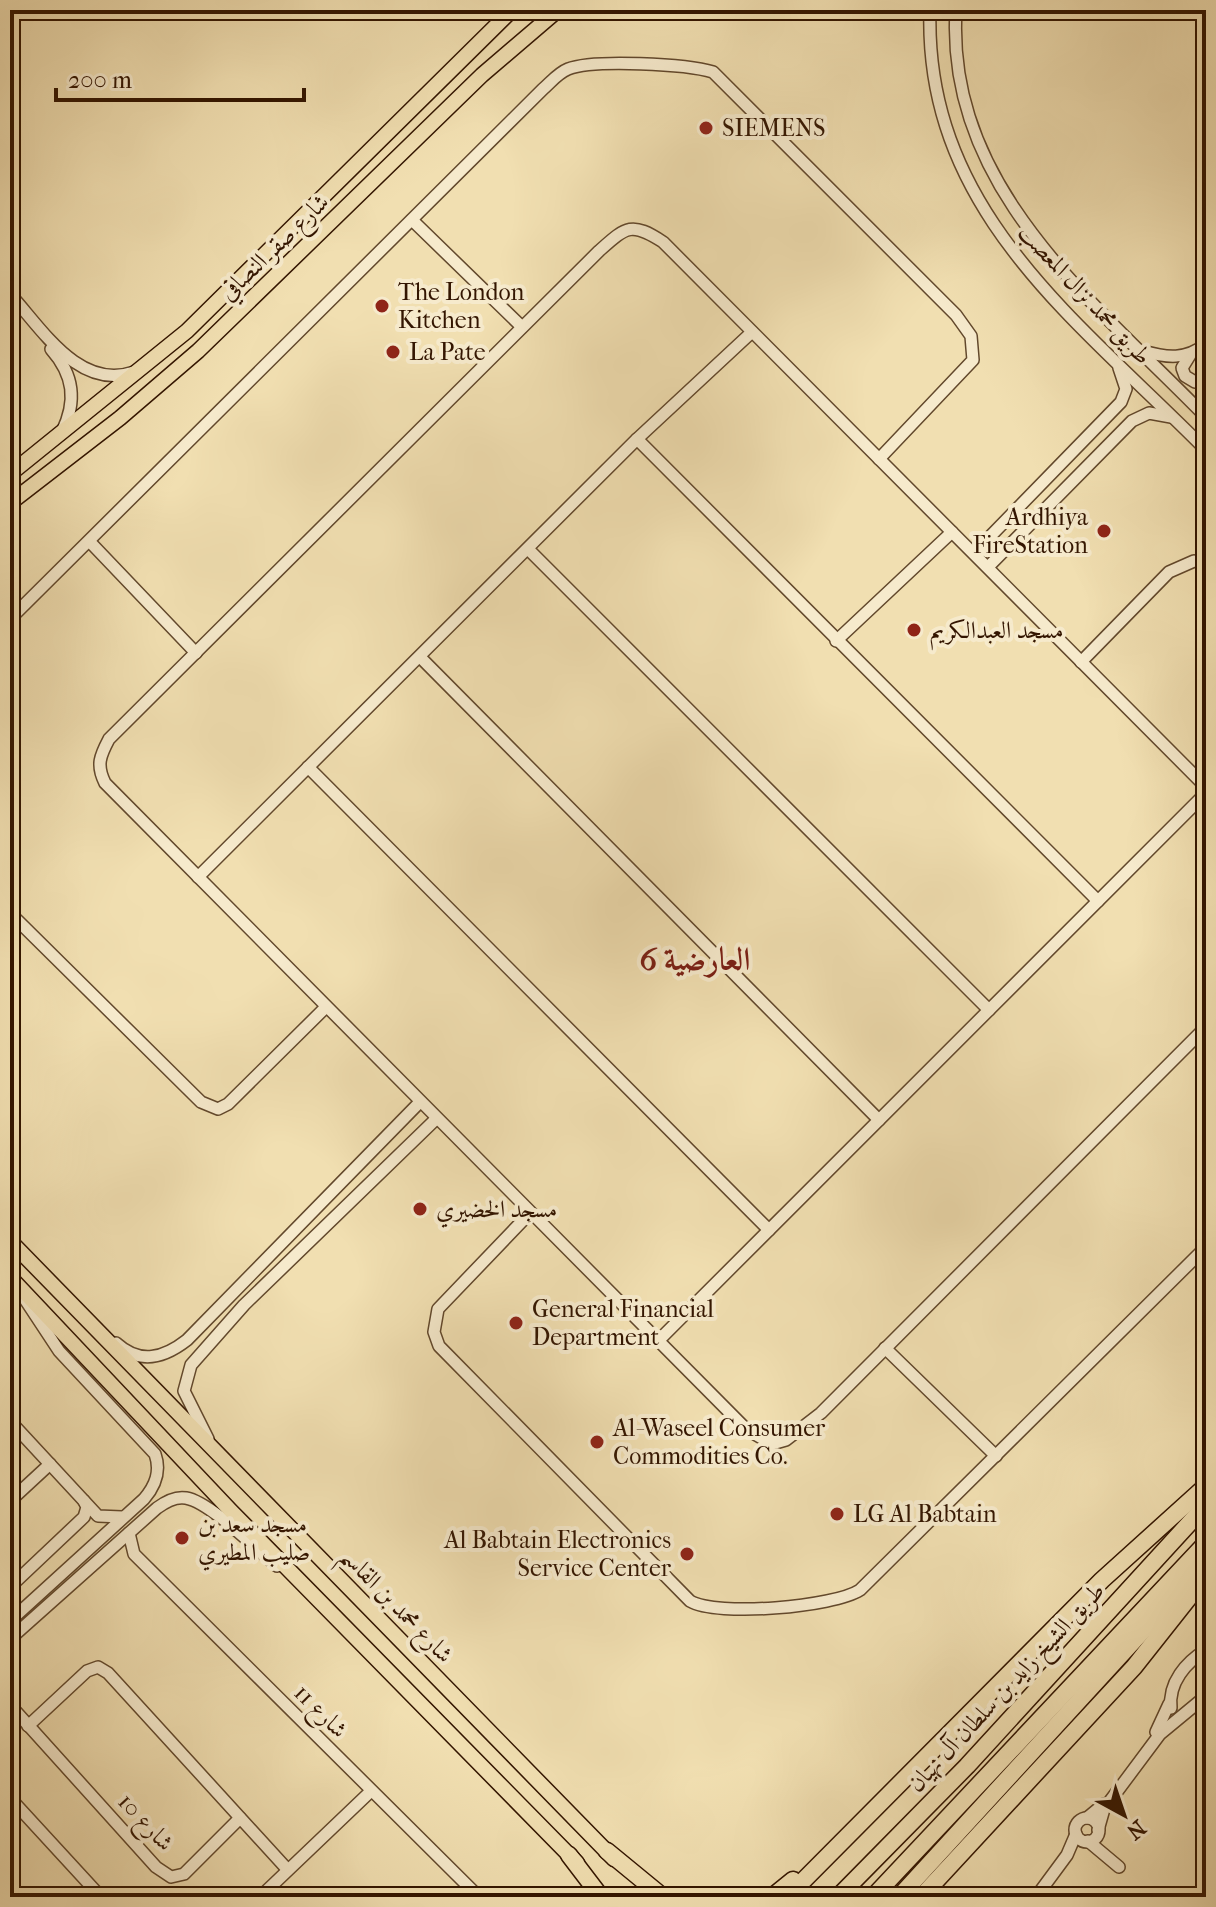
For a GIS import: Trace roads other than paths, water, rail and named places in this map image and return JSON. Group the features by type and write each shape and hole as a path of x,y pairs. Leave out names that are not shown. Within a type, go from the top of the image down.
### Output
{"highway":[{"path":"787,1897 863,1824 1102,1580 1206,1486"},
{"name":"طريق الشيخ زايد بن سلطان آل نهيان","path":"838,1897 967,1766 1206,1505"},
{"name":"طريق الشيخ زايد بن سلطان آل نهيان","path":"873,1897 1206,1543"},
{"path":"899,1897 1206,1562"},
{"path":"921,1897 1134,1667 1206,1576"},
{"path":"772,1897 863,1824"},
{"path":"803,1897 863,1824"},
{"path":"607,1851 663,1897"},
{"path":"569,1855 601,1897"}],"main road":[{"name":"شارع صقر النصافي","path":"10,474 146,368 512,10"},
{"name":"شارع صقر النصافي","path":"10,503 120,418 198,351 482,75 558,10"},
{"name":"شارع محمد بن القاسم","path":"10,1240 651,1897"},
{"path":"12,1279 307,1589 611,1897"}],"street":[{"name":"طريق محمد نزال المعصب","path":"930,10 929,32 943,115 975,196 1005,244 1025,268 1206,450"},
{"name":"طريق محمد نزال المعصب","path":"956,10 955,43 965,98 979,146 997,184 1047,255 1206,417"},
{"path":"10,619 543,89 568,69 663,64 713,72 956,315 971,336 973,360 879,459"},
{"path":"412,220 522,327"},
{"path":"658,1341 1206,790 663,242 641,227 623,229 109,739 99,757 98,770 105,783 529,1214 746,1429 772,1444 786,1440 805,1427 1206,1027"},
{"path":"10,294 70,359 87,371 115,377 146,368"},
{"path":"10,304 55,353 70,376 71,410 60,436"},
{"path":"198,877 637,439 752,332"},
{"path":"1206,344 1183,364 1183,373 1195,382 1206,379"},
{"path":"1142,351 1170,357 1191,354"},
{"path":"974,553 1081,446 1124,394 1124,376 1115,360"},
{"path":"988,567 1093,459 1140,416 1156,412 1176,419"},
{"path":"637,439 1098,901"},
{"path":"1081,446 1093,459"},
{"path":"836,641 952,532"},
{"path":"90,542 196,653"},
{"path":"528,549 989,1010"},
{"path":"1081,662 1169,572 1194,561 1206,564"},
{"path":"420,657 879,1120"},
{"path":"308,767 769,1230"},
{"path":"10,913 201,1102 218,1109 228,1104 326,1007"},
{"path":"10,1240 122,1348 154,1358 187,1340 419,1103"},
{"path":"213,1446 187,1403 184,1391 186,1374 244,1305 436,1119"},
{"path":"529,1214 438,1309 434,1332 439,1346 607,1518 698,1605 716,1609 828,1604 853,1595 1206,1247"},
{"path":"10,1621 151,1491 157,1479 155,1454 59,1351 12,1279"},
{"path":"187,1340 187,1352 198,1355 202,1352"},
{"path":"885,1348 996,1456"},
{"path":"10,1421 98,1516"},
{"path":"10,1501 50,1464"},
{"path":"10,1639 140,1523 165,1502 176,1498 195,1501 307,1589"},
{"path":"10,1587 84,1517 87,1507 84,1501"},
{"path":"98,1516 138,1514 140,1523"},
{"path":"98,1516 91,1556 100,1559"},
{"path":"110,1550 134,1554 129,1533"},
{"name":"شارع 11","path":"134,1554 479,1897"},
{"path":"1039,1897 1067,1855 1077,1823 1099,1810 1160,1726 1180,1674 1206,1650"},
{"path":"28,1726 87,1671 98,1667 108,1673 287,1869"},
{"path":"1039,1897 1074,1853 1098,1831 1104,1809 1160,1734 1206,1696"},
{"path":"1169,1704 1174,1712 1185,1712"},
{"name":"شارع 10","path":"10,1705 156,1867 171,1877 184,1874 240,1818"},
{"path":"260,1897 370,1792"},
{"path":"10,1798 101,1897"},
{"path":"1076,1834 1122,1864 1098,1831 1096,1823 1087,1818"}],"place":[{"name":"SIEMENS","path":"706,128"},
{"name":"The London Kitchen","path":"382,306"},
{"name":"La Pate","path":"393,352"},
{"name":"Ardhiya FireStation","path":"1104,531"},
{"name":"مسجد العبدالكريم","path":"914,630"},
{"name":"مسجد الخضيري","path":"420,1209"},
{"name":"General Financial Department","path":"516,1323"},
{"name":"Al-Waseel Consumer Commodities Co.","path":"597,1442"},
{"name":"LG Al Babtain","path":"837,1514"},
{"name":"مسجد سعد بن صليب المطيري","path":"182,1538"},
{"name":"Al Babtain Electronics Service Center","path":"687,1554"}],"district":[{"name":"العارضية 6","path":"695,959"}]}
